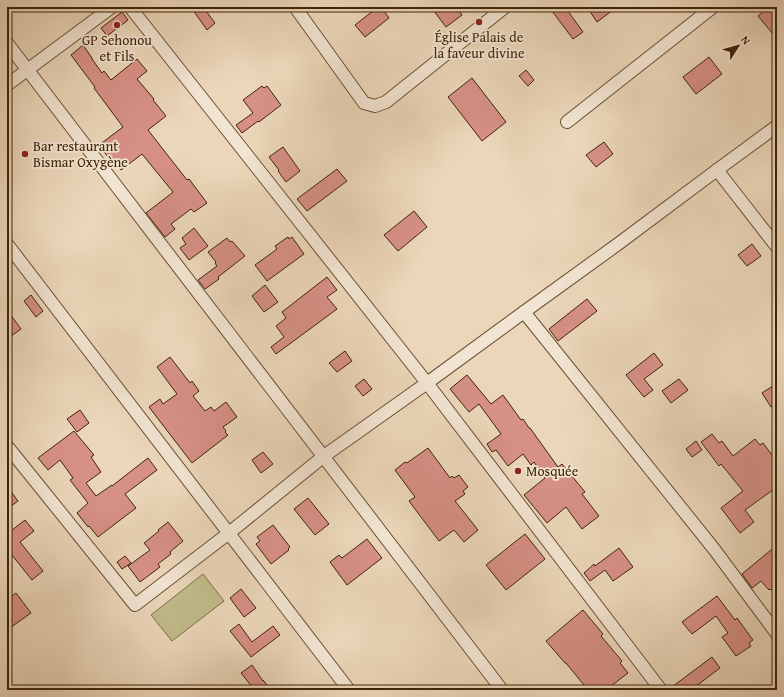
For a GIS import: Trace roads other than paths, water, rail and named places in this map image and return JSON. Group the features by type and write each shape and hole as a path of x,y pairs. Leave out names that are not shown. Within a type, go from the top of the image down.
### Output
{"street":[{"path":"7,85 112,7"},
{"path":"130,7 427,383 661,690"},
{"path":"297,8 364,103 375,106 386,102 505,7"},
{"path":"567,122 713,7"},
{"path":"7,42 502,690"},
{"path":"7,446 135,606 229,533 324,456 618,244 777,126"},
{"path":"717,170 777,247"},
{"path":"7,244 349,690"},
{"path":"524,312 714,549 777,634"}],"place":[{"name":"Église Palais de la faveur divine","path":"479,22"},
{"name":"GP Sehonou et Fils","path":"117,25"},
{"name":"Bar restaurant Bismar Oxygène","path":"25,154"},
{"name":"Mosquée","path":"518,471"}]}
